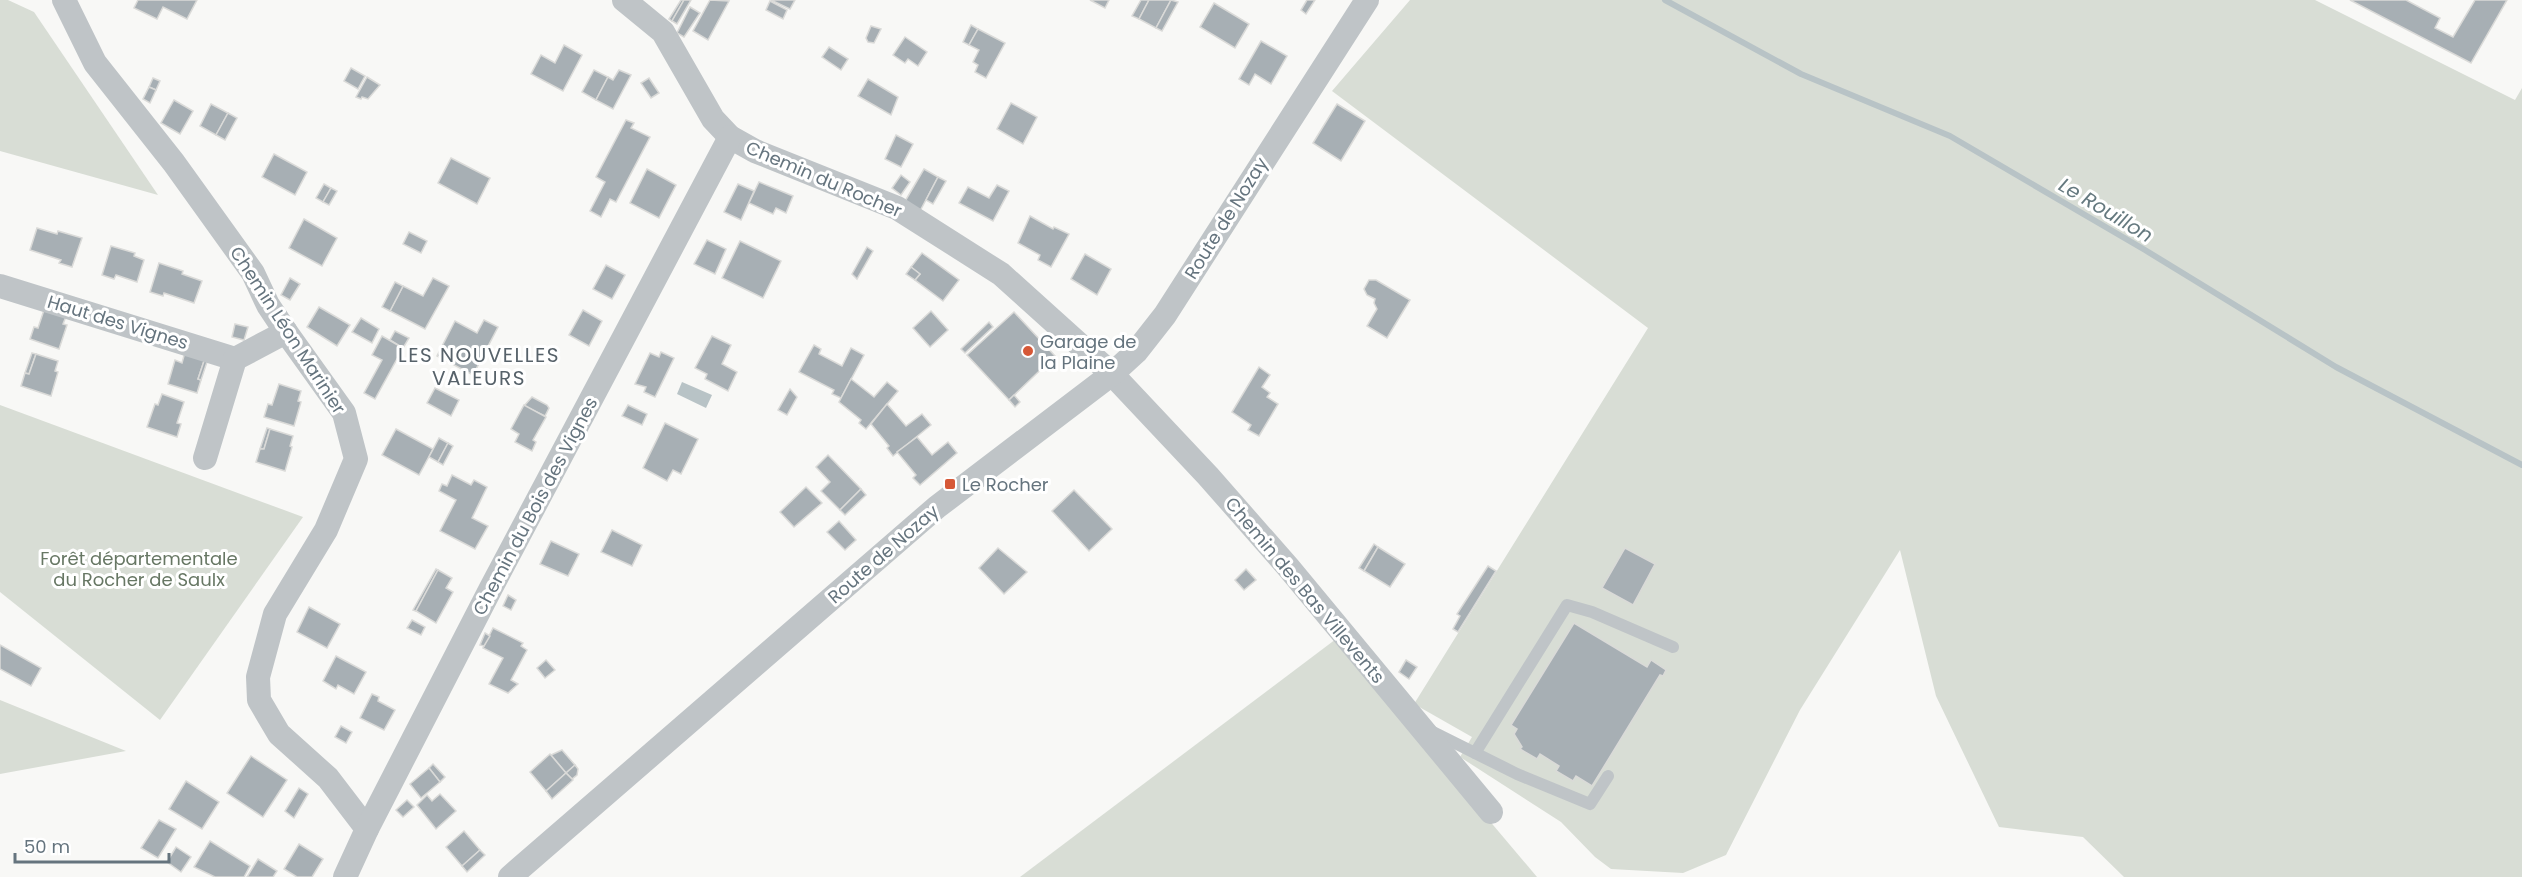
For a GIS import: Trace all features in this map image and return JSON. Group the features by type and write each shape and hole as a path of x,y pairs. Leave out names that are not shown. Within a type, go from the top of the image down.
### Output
{"street":[{"name":"Chemin Léon Marinier","path":"63,0 95,63 174,163 253,273 268,305 344,413 356,459 326,530 275,614 258,677 259,700 279,734 328,778 367,829"},
{"name":"Chemin du Rocher","path":"624,0 663,32 712,119 730,137 755,151 897,208 1001,274 1112,374"},
{"name":"Route de Nozay","path":"510,877 937,507 1112,374 1136,352 1165,315 1364,1"},
{"name":"Chemin du Bois des Vignes","path":"345,877 367,829 491,588 730,137"},
{"name":"Haut des Vignes","path":"0,286 235,359"},
{"path":"205,458 235,359 286,332"},
{"name":"Chemin des Bas Villevents","path":"1112,374 1281,559 1491,812"}],"lane":[{"path":"1475,753 1567,605 1592,612 1672,647"},
{"path":"1419,725 1517,774 1590,804 1608,776"}],"green space":[{"path":"0,0 8,0 34,12 158,195 0,151"},
{"path":"1410,0 2315,0 2515,100 2522,88 2522,877 2124,877 2083,837 1999,827 1936,696 1900,550 1800,710 1726,855 1683,873 1611,869 1595,857 1561,822 1460,757 1472,737 1414,704 1648,328 1332,91"},
{"name":"Forêt départementale du Rocher de Saulx","path":"0,405 303,517 160,720 0,592"},
{"path":"1336,639 1537,877 1020,877"},
{"path":"0,700 126,751 0,774"}],"shaded area":[{"path":"682,382 712,395 706,408 677,394"}],"building":[{"path":"138,0 197,0 187,19 163,7 157,19 134,8"},
{"path":"681,0 684,0 672,21 669,19"},
{"path":"684,0 691,0 677,24 672,21"},
{"path":"710,0 729,1 708,40 693,31"},
{"path":"771,0 795,0 790,9"},
{"path":"1090,0 1109,0 1105,8"},
{"path":"1141,0 1149,0 1139,19 1132,16"},
{"path":"1149,0 1171,0 1156,28 1139,19"},
{"path":"1171,0 1178,2 1162,31 1156,28"},
{"path":"1307,0 1315,0 1306,14 1301,10"},
{"path":"2350,0 2406,0 2440,18 2435,28 2453,37 2475,0 2507,0 2471,63"},
{"path":"770,1 787,10 783,19 766,10"},
{"path":"1214,3 1249,24 1235,48 1200,27"},
{"path":"690,7 700,13 684,37 677,33"},
{"path":"971,25 978,29 969,45 963,42"},
{"path":"871,26 881,29 874,43 868,42 866,38"},
{"path":"978,29 1005,43 986,78 975,72 978,65 973,62 979,50 969,45"},
{"path":"905,37 927,52 918,66 908,59 905,63 893,55"},
{"path":"1261,41 1287,56 1271,84 1255,74 1249,85 1239,79"},
{"path":"564,45 582,55 563,91 531,74 541,55 555,63"},
{"path":"829,47 848,59 841,70 822,57"},
{"path":"351,68 365,76 358,89 344,81"},
{"path":"594,70 608,77 596,100 582,92"},
{"path":"619,70 631,75 613,109 596,100 608,77 613,80"},
{"path":"367,77 380,85 368,99 356,97"},
{"path":"153,78 160,81 156,90 149,87"},
{"path":"649,78 659,93 651,98 641,83"},
{"path":"868,79 898,97 891,115 858,96"},
{"path":"149,87 156,90 150,103 143,99"},
{"path":"174,100 193,111 180,134 161,123"},
{"path":"1011,103 1037,117 1023,144 997,129"},
{"path":"211,104 228,113 216,135 200,126"},
{"path":"1337,104 1365,121 1341,161 1313,143"},
{"path":"228,113 237,118 225,140 216,135"},
{"path":"626,120 634,123 631,128 650,137 616,202 610,199 601,217 590,211 605,182 596,177"},
{"path":"896,135 913,144 901,167 885,159"},
{"path":"274,154 307,172 295,195 262,177"},
{"path":"451,158 490,178 477,204 438,183"},
{"path":"647,169 676,185 659,218 630,203"},
{"path":"924,169 938,177 920,211 904,203"},
{"path":"901,175 910,182 901,195 892,188"},
{"path":"938,177 946,181 933,204 926,200"},
{"path":"759,182 793,196 786,213 776,208 773,214 749,203"},
{"path":"324,184 331,188 323,202 316,198"},
{"path":"738,184 754,191 741,220 724,212"},
{"path":"997,185 1009,191 993,221 959,203 968,187 989,198"},
{"path":"331,188 337,191 329,205 323,202"},
{"path":"1030,216 1053,229 1054,227 1069,234 1051,267 1038,260 1040,255 1018,243"},
{"path":"304,219 337,238 322,266 289,248"},
{"path":"37,228 82,238 72,267 59,263 61,260 30,250"},
{"path":"409,232 427,241 421,253 403,244"},
{"path":"707,240 726,249 715,274 694,264"},
{"path":"740,241 781,261 763,298 722,278"},
{"path":"111,246 135,253 134,256 144,260 137,282 116,275 114,279 102,275"},
{"path":"867,247 873,251 857,279 852,274"},
{"path":"922,253 959,280 943,301 915,280 920,274 911,267"},
{"path":"1085,254 1111,269 1097,295 1071,279"},
{"path":"159,263 183,271 182,274 202,281 194,303 164,293 163,296 150,292"},
{"path":"606,265 625,275 612,299 593,289"},
{"path":"911,267 920,274 915,280 906,274"},
{"path":"290,278 300,284 290,300 281,295"},
{"path":"433,278 449,286 425,329 390,311 403,286 423,296"},
{"path":"1369,280 1376,280 1410,300 1387,338 1367,326 1377,309 1375,299 1367,295 1364,289"},
{"path":"395,282 403,286 390,311 382,307"},
{"path":"45,307 67,314 63,324 67,325 59,349 30,339 34,327 38,328"},
{"path":"319,307 350,325 337,346 307,327"},
{"path":"583,310 602,321 589,346 569,335"},
{"path":"931,311 948,330 930,347 913,328"},
{"path":"1014,312 1055,356 1009,400 967,355"},
{"path":"361,318 379,329 372,343 352,332"},
{"path":"484,320 498,327 473,375 437,356 455,321 477,333"},
{"path":"989,322 993,327 965,353 961,349"},
{"path":"235,324 248,327 244,340 232,337"},
{"path":"395,331 409,338 403,348 390,340"},
{"path":"382,336 403,348 375,399 364,393 382,360 372,355"},
{"path":"712,336 731,345 722,364 737,372 728,391 705,379 707,374 695,368"},
{"path":"814,345 821,349 819,354 842,366 851,348 864,355 841,398 832,394 834,390 799,372"},
{"path":"185,352 205,358 198,379 201,380 197,393 168,384 175,360 182,363"},
{"path":"661,352 674,358 655,397 644,392 646,387 635,384 650,353 659,357"},
{"path":"32,353 36,354 29,374 25,373"},
{"path":"36,354 58,361 55,371 58,372 51,396 21,386 25,373 29,374"},
{"path":"205,358 208,359 201,380 198,379"},
{"path":"1259,367 1270,375 1262,387 1270,393 1267,397 1278,404 1259,436 1248,430 1251,425 1232,412"},
{"path":"851,379 874,397 887,382 898,391 866,429 859,423 861,420 839,402"},
{"path":"279,384 301,391 298,401 301,402 294,426 264,417 268,404 272,405"},
{"path":"435,388 459,400 451,416 427,403"},
{"path":"790,389 797,397 787,415 778,410"},
{"path":"162,394 184,402 177,423 181,424 177,437 147,427 155,404 158,405"},
{"path":"1014,395 1020,402 1015,407 1009,400"},
{"path":"532,397 547,405 549,408 545,416 524,406"},
{"path":"887,404 906,426 922,414 931,425 893,456 887,448 889,446 871,424"},
{"path":"524,405 546,417 533,440 536,442 532,451 515,442 519,434 511,429"},
{"path":"628,405 647,414 642,425 622,416"},
{"path":"665,423 698,439 681,474 673,470 667,481 643,468"},
{"path":"267,428 270,429 264,449 260,449"},
{"path":"270,429 293,436 285,471 256,462 260,449 264,449"},
{"path":"396,429 433,449 419,475 382,455"},
{"path":"917,437 932,455 948,442 957,453 920,485 913,478 916,475 897,452"},
{"path":"439,438 448,443 438,462 429,457"},
{"path":"448,443 453,446 443,465 438,462"},
{"path":"828,455 861,489 840,510 821,491 830,482 816,467"},
{"path":"452,475 471,485 474,480 487,487 472,518 488,526 475,549 440,531 456,500 439,491 442,484 447,486"},
{"path":"806,487 822,503 794,527 780,512"},
{"path":"861,489 866,495 845,515 840,510"},
{"path":"1074,490 1112,529 1089,551 1052,511"},
{"path":"839,521 856,540 845,550 827,532"},
{"path":"612,530 642,545 632,566 601,552"},
{"path":"551,541 579,554 568,576 540,564"},
{"path":"1374,544 1378,547 1364,571 1359,568"},
{"path":"1378,547 1405,564 1390,587 1364,571"},
{"path":"998,548 1027,572 1004,594 979,568"},
{"path":"1625,548 1655,564 1633,605 1602,588"},
{"path":"1488,566 1496,571 1458,632 1453,629 1460,616 1457,614"},
{"path":"436,569 438,570 416,611 413,610"},
{"path":"1246,569 1256,580 1244,590 1235,580"},
{"path":"438,570 452,578 446,588 453,592 436,623 416,611"},
{"path":"508,595 516,600 511,610 503,606"},
{"path":"309,607 340,624 327,648 297,632"},
{"path":"412,620 425,627 421,635 407,628"},
{"path":"1574,623 1647,667 1651,660 1666,670 1663,676 1660,675 1592,786 1576,776 1573,781 1556,771 1559,766 1540,754 1537,759 1520,749 1522,747 1514,734 1517,729 1511,725"},
{"path":"493,628 523,643 521,646 527,650 511,680 518,684 508,693 489,684 503,658 483,648"},
{"path":"485,633 490,636 484,646 480,645"},
{"path":"0,645 41,668 31,686 0,669"},
{"path":"336,656 366,672 354,694 338,685 336,689 323,681"},
{"path":"546,660 555,670 545,678 537,668"},
{"path":"1406,660 1417,667 1409,679 1399,672"},
{"path":"372,694 379,697 378,701 395,710 384,730 360,718"},
{"path":"341,726 352,732 346,743 335,737"},
{"path":"562,750 575,765 566,773 551,755"},
{"path":"550,754 566,773 546,791 530,772"},
{"path":"251,756 287,780 263,817 227,793"},
{"path":"433,764 445,777 440,782 429,768"},
{"path":"575,765 578,769 577,775 572,779 566,773"},
{"path":"429,768 440,782 421,798 410,784"},
{"path":"566,773 573,780 552,799 546,791"},
{"path":"186,781 219,802 202,829 169,809"},
{"path":"299,788 308,794 294,818 285,811"},
{"path":"440,794 456,811 436,829 417,805 427,795 432,801"},
{"path":"407,800 414,807 403,817 396,810"},
{"path":"159,820 176,829 158,858 141,848"},
{"path":"464,831 480,850 462,866 446,847"},
{"path":"210,841 250,866 244,877 215,877 194,867"},
{"path":"299,844 323,859 312,877 297,877 284,869"},
{"path":"176,847 191,857 181,872 167,862"},
{"path":"480,850 485,855 467,872 462,866"},
{"path":"258,859 277,871 273,877 247,877"}],"waterway":[{"name":"Le Rouillon","path":"1665,0 1801,74 1950,136 2145,250 2336,367 2522,465"}],"place":[{"name":"Garage de la Plaine","path":"1028,351"},
{"name":"Le Rocher","path":"950,484"}],"district":[{"name":"LES NOUVELLES VALEURS","path":"479,366"}]}
